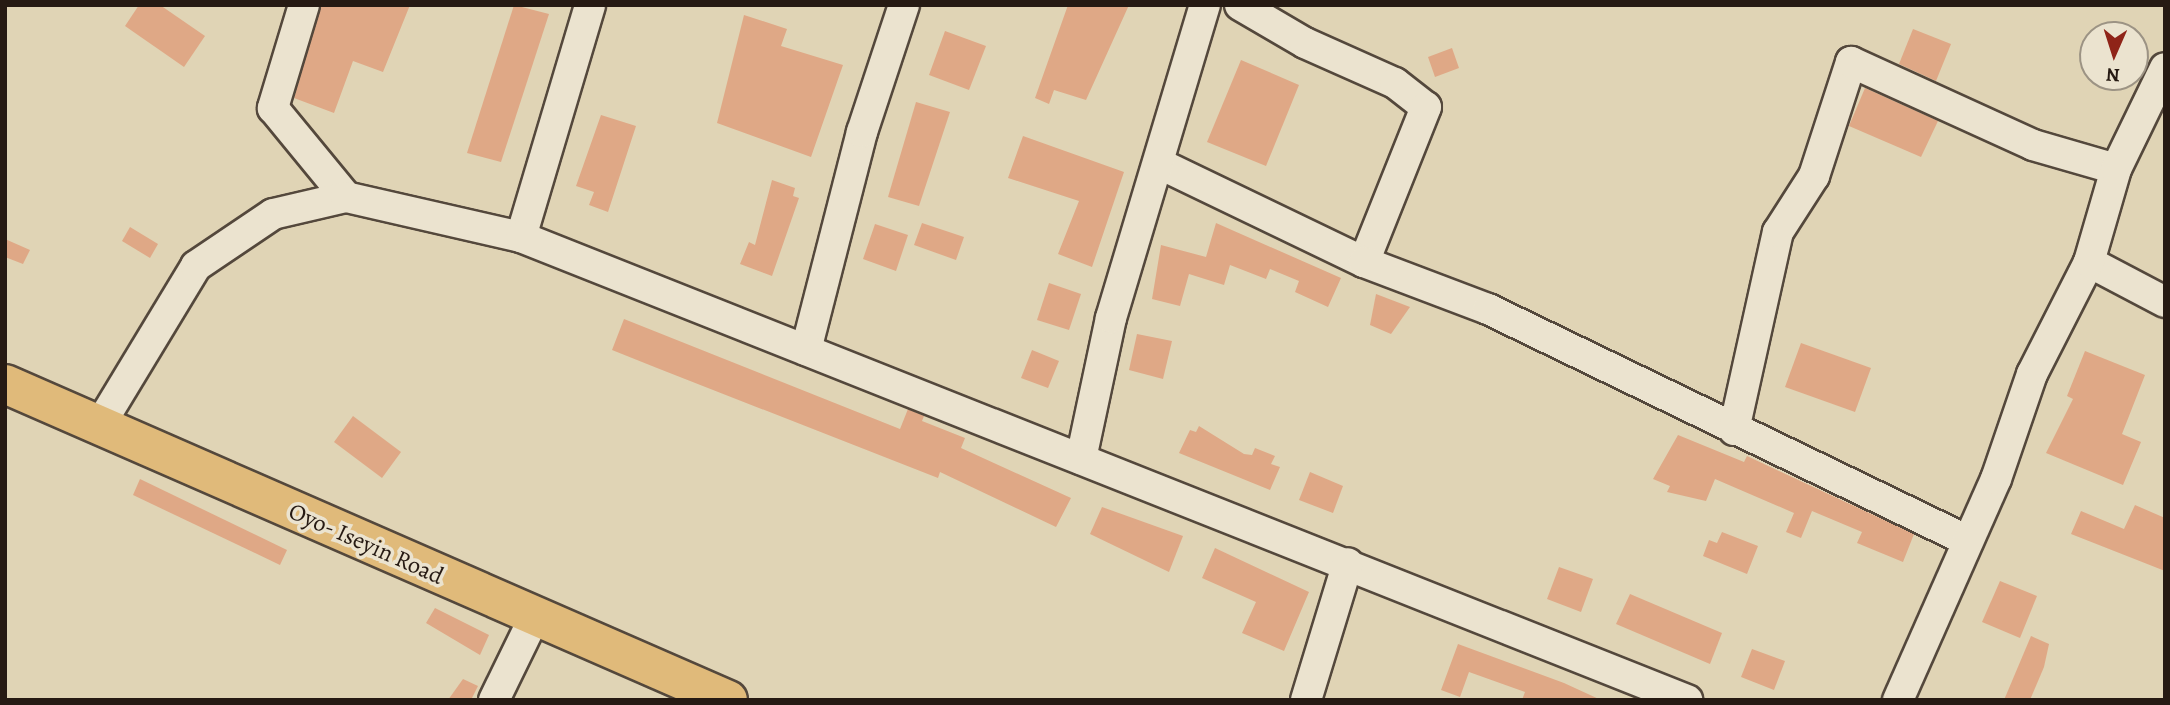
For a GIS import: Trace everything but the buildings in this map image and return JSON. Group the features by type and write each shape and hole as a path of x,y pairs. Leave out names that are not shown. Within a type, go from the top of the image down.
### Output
{"main road":[{"name":"Oyo- Iseyin Road","path":"5,384 98,428 728,700"}],"street":[{"path":"304,5 273,108 346,197"},
{"path":"521,237 590,5"},
{"path":"806,350 862,132 905,5"},
{"path":"1081,459 1111,318 1160,164 1205,5"},
{"path":"1240,5 1305,43 1395,83 1426,107 1364,262"},
{"path":"1734,430 1778,232 1814,176 1852,62 2033,145 2116,169"},
{"path":"1898,700 1965,539 1996,479 2032,374 2089,262 2116,169 2165,68"},
{"path":"1160,164 1364,262 1488,309 1734,430 1965,539"},
{"path":"98,428 196,265 273,214 346,197 521,237 1348,563 1687,700"},
{"path":"2089,262 2165,302"},
{"path":"1306,700 1348,563"},
{"path":"494,700 534,618"}]}
